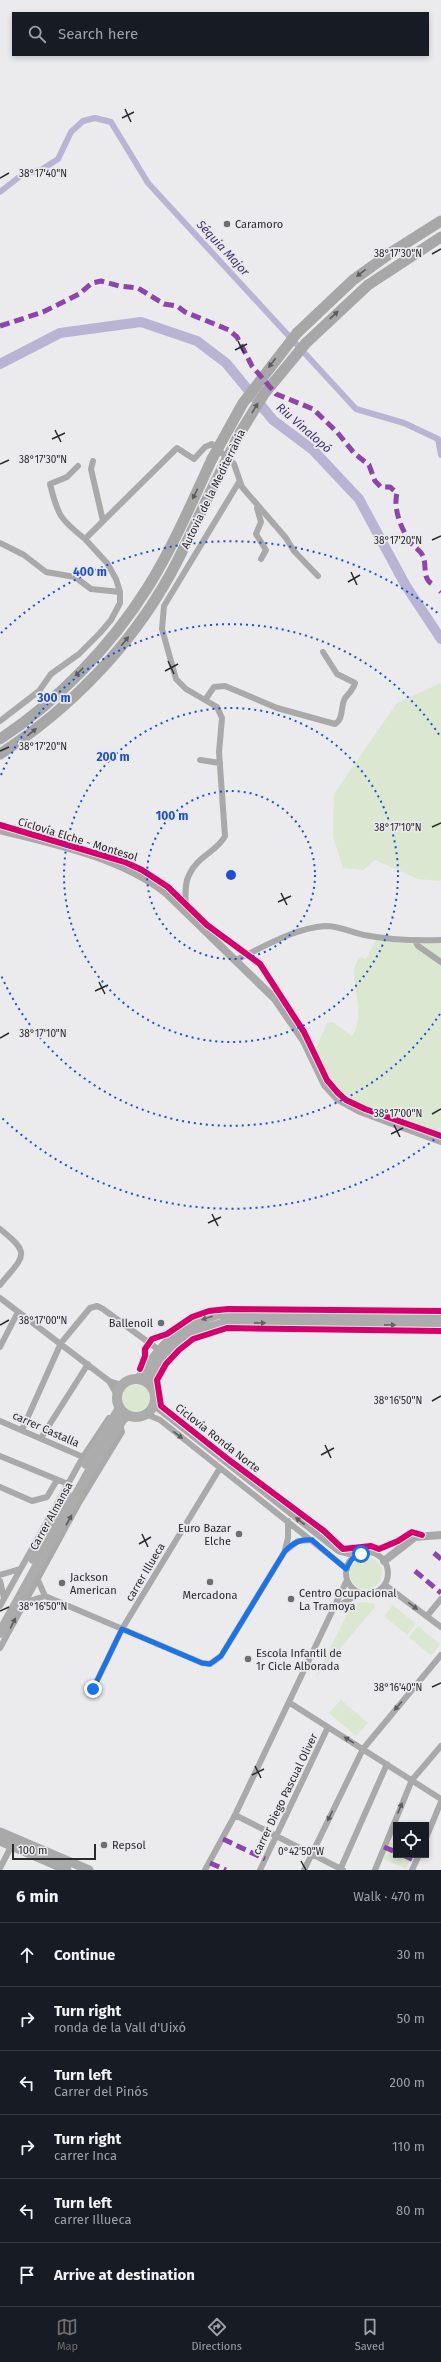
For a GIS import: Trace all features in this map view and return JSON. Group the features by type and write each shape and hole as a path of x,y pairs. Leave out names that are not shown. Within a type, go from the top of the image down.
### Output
{"highway":[{"name":"Autovia de la Mediterrània","path":"0,739 66,685 109,641 123,623 162,562 212,459 243,403 297,333 352,280 392,252 441,222"},
{"name":"Autovia de la Mediterrània","path":"0,754 28,736 64,705 96,675 138,625 171,573 240,433 264,394 306,343 368,285 441,237"}],"main road":[{"path":"144,1381 158,1350 187,1326 198,1320 219,1314 441,1315"},
{"path":"144,1381 172,1348 192,1333 223,1324 441,1326"},
{"path":"0,1621 53,1522 122,1411 118,1394 122,1384 132,1379 144,1381 154,1392 153,1405 146,1414 136,1416 122,1411"},
{"name":"Carrer Almansa","path":"1,1642 93,1465 120,1423 122,1411"},
{"path":"0,1832 89,1870"},
{"path":"0,1840 68,1870"}],"street":[{"path":"86,538 177,448 194,459 205,447 212,444 234,464 239,482 286,538 294,551 318,576"},
{"path":"93,461 90,469 103,521"},
{"path":"0,721 39,691 50,674 79,654 111,620 120,604 120,592 107,563 86,538 63,521 56,510 50,484 67,477 78,466"},
{"path":"185,912 188,876 199,859 220,844 224,836 220,763 222,718 217,707 186,689 176,679 162,629 161,618 164,606 239,482"},
{"path":"256,504 261,522 256,534 266,550 261,559"},
{"path":"0,544 24,555 46,572 74,577 91,589 120,592"},
{"path":"205,700 214,686 225,686 277,708 335,724 340,720 345,698 352,690 355,683 337,674 323,652"},
{"path":"200,760 220,763"},
{"path":"0,830 128,868 148,878 165,892 236,960 274,999 294,1024 322,1081 338,1099 360,1111 441,1141"},
{"path":"236,960 304,931 325,926 339,927 364,935 415,941 441,940"},
{"path":"415,941 418,946 441,962"},
{"path":"0,1229 21,1248 19,1260 0,1285"},
{"path":"0,1298 110,1381 118,1394"},
{"path":"22,1430 60,1343 84,1312 97,1306 158,1350"},
{"path":"0,1347 18,1312"},
{"path":"41,1438 88,1364"},
{"path":"110,1381 122,1384"},
{"path":"153,1405 338,1550 356,1556 371,1553 384,1561 388,1570 385,1585 372,1594 360,1593 350,1586 347,1580 346,1569 356,1556"},
{"path":"0,1606 83,1457 112,1415 122,1411"},
{"path":"146,1414 160,1420 312,1540 346,1569"},
{"name":"carrer Castalla","path":"0,1421 83,1457"},
{"path":"1,1642 122,1432 120,1423"},
{"path":"0,1456 68,1484"},
{"name":"carrer Illueca","path":"93,1689 122,1629 220,1468"},
{"path":"0,1487 32,1501 46,1497 57,1480"},
{"path":"23,1603 44,1596 202,1663 210,1664 215,1662 221,1656 285,1551 288,1538 288,1521"},
{"path":"384,1561 405,1542 422,1535 441,1535"},
{"path":"285,1551 298,1541 312,1540"},
{"path":"0,1576 21,1568"},
{"path":"37,1578 44,1596"},
{"path":"0,1580 4,1598"},
{"path":"205,1870 235,1815 290,1703 347,1580"},
{"path":"385,1585 441,1627"},
{"path":"334,1609 360,1593"},
{"path":"427,1616 441,1599"},
{"path":"304,1870 363,1749 441,1655"},
{"path":"290,1703 441,1798"},
{"name":"carrer Diego Pascual Oliver","path":"260,1870 328,1727"},
{"path":"375,1870 412,1780 441,1746"},
{"path":"235,1815 341,1870 387,1764"},
{"path":"429,1831 441,1802"},
{"path":"0,1868 12,1846"},
{"path":"412,1870 418,1858"}],"green space":[{"path":"441,683 441,881 418,879 375,860 363,870 343,868 333,837 334,794 397,703"},
{"path":"376,940 413,944 441,942 441,1133 387,1115 347,1096 332,1080 316,1048 327,1023 333,1022 352,1036 357,1025 358,1014 354,972 356,964 361,957 366,959"},
{"path":"135,1382 141,1383 149,1391 149,1403 141,1411 135,1412 129,1411 121,1403 120,1397 121,1391 129,1383"},
{"path":"363,1557 369,1557 379,1564 382,1573 381,1579 375,1586 369,1589 363,1589 353,1582 350,1576 350,1570 357,1560"},
{"path":"363,1602 374,1604 375,1607 315,1678 351,1607 356,1603"},
{"path":"393,1605 416,1624 407,1635 384,1616"},
{"path":"418,1626 440,1644 431,1656 409,1637"},
{"path":"341,1700 368,1723 356,1736 329,1713"},
{"path":"390,1842 393,1844 393,1858 412,1858 406,1869 383,1859"}],"waterway":[{"name":"Séquia Major","path":"0,192 23,174 41,170 58,159 71,132 83,121 95,118 111,122 148,183 356,409 404,423 438,439 441,455"},
{"name":"Riu Vinalopó","path":"0,364 60,333 141,322 197,341 226,363 273,420 313,450 359,499 406,586 441,639"}],"marked path":[{"path":"0,326 43,312 79,294 92,283 101,281 119,286 138,288 164,304 177,306 185,312 229,330 237,337 252,366 276,394 313,409 337,432 354,453 369,465 375,481 381,487 390,487 397,493 396,505 401,525 410,542 423,556 426,575 432,584"},
{"path":"434,1553 441,1559"},
{"path":"415,1571 441,1593"},
{"path":"223,1839 265,1859"},
{"path":"384,1847 393,1851"},
{"path":"410,1858 416,1861"},
{"path":"210,1863 226,1870"}],"cycle path":[{"name":"Ciclovía Elche - Montesol","path":"0,825 125,862 142,870 168,887 207,925 260,964 304,1032 327,1080 338,1093 346,1100 365,1109 441,1136"},
{"path":"140,1369 145,1356 145,1349 152,1339 167,1334 192,1317 209,1311 228,1309 441,1311"},
{"name":"Ciclovía Ronda Norte","path":"422,1535 412,1532 398,1541 379,1549 371,1546 343,1549 324,1531 229,1460 161,1406 157,1380 166,1364 179,1350 193,1339 227,1328 441,1331"}],"place":[{"name":"Caramoro","path":"227,224"},
{"name":"Ballenoil","path":"161,1323"},
{"name":"Euro Bazar Elche","path":"239,1534"},
{"name":"Mercadona","path":"210,1582"},
{"name":"Jackson American","path":"62,1583"},
{"name":"Centro Ocupacional La Tramoya","path":"291,1599"},
{"name":"Escola Infantil de 1r Cicle Alborada","path":"248,1659"},
{"name":"Repsol","path":"104,1845"}],"route":[{"path":"93,1689 122,1629 202,1663 210,1664 215,1662 221,1656 285,1551 292,1545 298,1541 312,1540 346,1569 352,1559 361,1554"}]}
